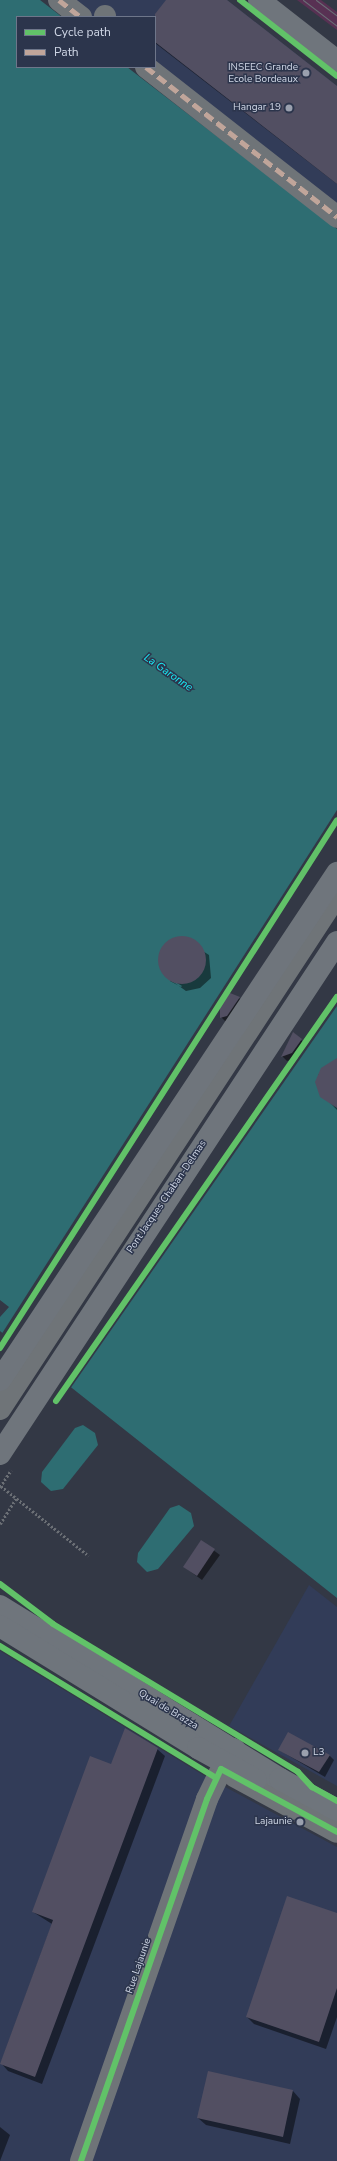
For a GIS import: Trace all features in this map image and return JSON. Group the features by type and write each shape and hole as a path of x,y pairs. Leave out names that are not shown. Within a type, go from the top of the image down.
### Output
{"main road":[{"path":"259,0 337,61"},
{"path":"276,0 337,47"},
{"name":"Pont Jacques Chaban-Delmas","path":"0,1454 19,1379 337,873"},
{"name":"Pont Jacques Chaban-Delmas","path":"19,1379 337,942"},
{"name":"Quai de Brazza","path":"0,1606 224,1765 337,1810"},
{"name":"Quai de Brazza","path":"0,1626 224,1765 337,1823"}],"street":[{"path":"59,0 80,16"},
{"path":"147,68 337,217"},
{"path":"0,1409 337,895"},
{"path":"0,1421 19,1379 337,920"},
{"path":"0,1635 337,1832"},
{"path":"224,1765 337,1801"},
{"name":"Rue Lajaunie","path":"81,2161 224,1765"}],"path":[{"path":"68,1240 337,820"},
{"path":"133,1290 337,997"},
{"path":"1,1486 17,1497 89,1556"},
{"path":"0,1524 17,1497"}],"shaded area":[{"name":"Hangar 19","path":"59,0 227,0 337,86 337,217 156,68 156,16 80,16"},
{"path":"297,0 321,0 337,12 337,30"},
{"path":"309,1585 337,1607 337,1786 229,1726"},
{"path":"0,1651 203,1775 337,1847 337,2161 0,2161"}],"water":[{"name":"La Garonne","path":"0,0 40,0 61,16 16,16 16,68 128,68 337,229 337,1598 0,1331 0,1317 9,1307 0,1300"},
{"path":"83,1425 95,1433 98,1445 63,1489 51,1491 41,1482 42,1472 75,1428"},
{"path":"179,1505 191,1513 194,1526 158,1569 147,1572 137,1562 138,1553 170,1508"}],"pier":[{"path":"337,810 337,1006 70,1389 1,1335"}],"building":[{"name":"Hangar 19","path":"166,0 227,0 337,86 337,184 156,43 155,14"},
{"path":"182,936 191,938 199,943 204,951 206,960 204,969 199,977 191,982 182,984 173,982 165,977 160,969 158,960 160,951 165,943 173,938"},
{"path":"230,993 240,997 227,1016 220,1018 220,1006"},
{"path":"293,1032 302,1039 292,1053 281,1057"},
{"path":"337,1058 337,1108 320,1097 315,1082 321,1068"},
{"path":"201,1540 215,1549 197,1576 183,1567"},
{"path":"125,1728 158,1748 35,2077 0,2064 53,1920 32,1912 90,1756 111,1764"},
{"name":"L3","path":"288,1732 330,1755 319,1772 278,1750"},
{"path":"287,1896 337,1913 337,1988 319,2042 246,2017"},
{"path":"208,2071 293,2090 283,2137 197,2118"}],"tram line":[{"path":"303,0 337,26"},
{"path":"316,0 337,16"}],"marked path":[{"path":"59,0 80,16"},
{"path":"147,68 337,217"}],"cycle path":[{"path":"240,0 337,76"},
{"path":"0,1348 337,820"},
{"path":"56,1401 337,997"},
{"path":"0,1584 53,1624 298,1772 312,1787 337,1801"},
{"path":"0,1646 216,1778"},
{"path":"81,2161 207,1799 221,1769 337,1832"}],"place":[{"name":"INSEEC Grande Ecole Bordeaux","path":"306,73"},
{"name":"Hangar 19","path":"289,108"},
{"name":"L3","path":"305,1753"},
{"name":"Lajaunie","path":"300,1822"}]}
